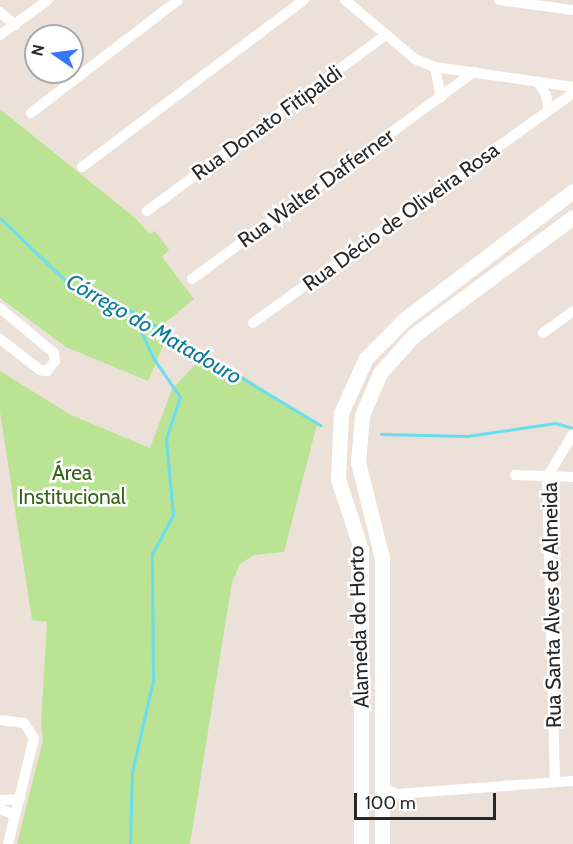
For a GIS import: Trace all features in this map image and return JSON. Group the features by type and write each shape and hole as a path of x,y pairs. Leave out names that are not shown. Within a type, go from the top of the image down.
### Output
{"main road":[{"name":"Alameda do Horto","path":"361,844 361,549 338,479 341,413 366,358 405,319 573,190"},
{"name":"Alameda do Horto","path":"382,844 382,558 359,471 362,415 380,373 414,335 573,217"}],"street":[{"path":"0,35 48,0"},
{"path":"31,113 178,0"},
{"path":"82,167 303,0"},
{"path":"345,0 415,59 435,66 573,87"},
{"path":"499,0 573,10"},
{"path":"0,12 15,25"},
{"name":"Rua Donato Fitipaldi","path":"147,211 386,35"},
{"path":"435,66 441,97"},
{"name":"Rua Walter Dafferner","path":"192,279 474,72"},
{"path":"538,82 546,95 549,110"},
{"name":"Rua Décio de Oliveira Rosa","path":"253,323 573,93"},
{"path":"0,309 54,353 55,361 47,371 40,370 0,339"},
{"path":"543,333 573,311"},
{"path":"569,440 564,464 573,476"},
{"name":"Rua Santa Alves de Almeida","path":"555,782 547,477 569,440"},
{"path":"515,475 573,476"},
{"path":"0,720 24,723 34,738 8,844"},
{"path":"382,786 396,794 573,781"},
{"path":"0,800 20,799"},
{"path":"0,809 15,815"}],"green space":[{"path":"0,109 135,218 150,234 155,231 169,250 162,257 194,299 160,327 169,333 148,381 66,347 0,298"},
{"name":"Área Institucional","path":"223,363 317,424 284,552 254,555 240,564 232,582 190,844 17,844 43,740 41,724 47,622 32,620 0,412 0,371 71,415 150,448 172,389 195,365"}],"waterway":[{"name":"Córrego do Matadouro","path":"0,218 71,286 131,311 320,425"},
{"path":"130,844 132,772 153,680 152,554 173,515 166,439 180,397 154,359 131,311"},
{"name":"Córrego do Matadouro","path":"381,434 467,436 555,423 573,428"}]}
